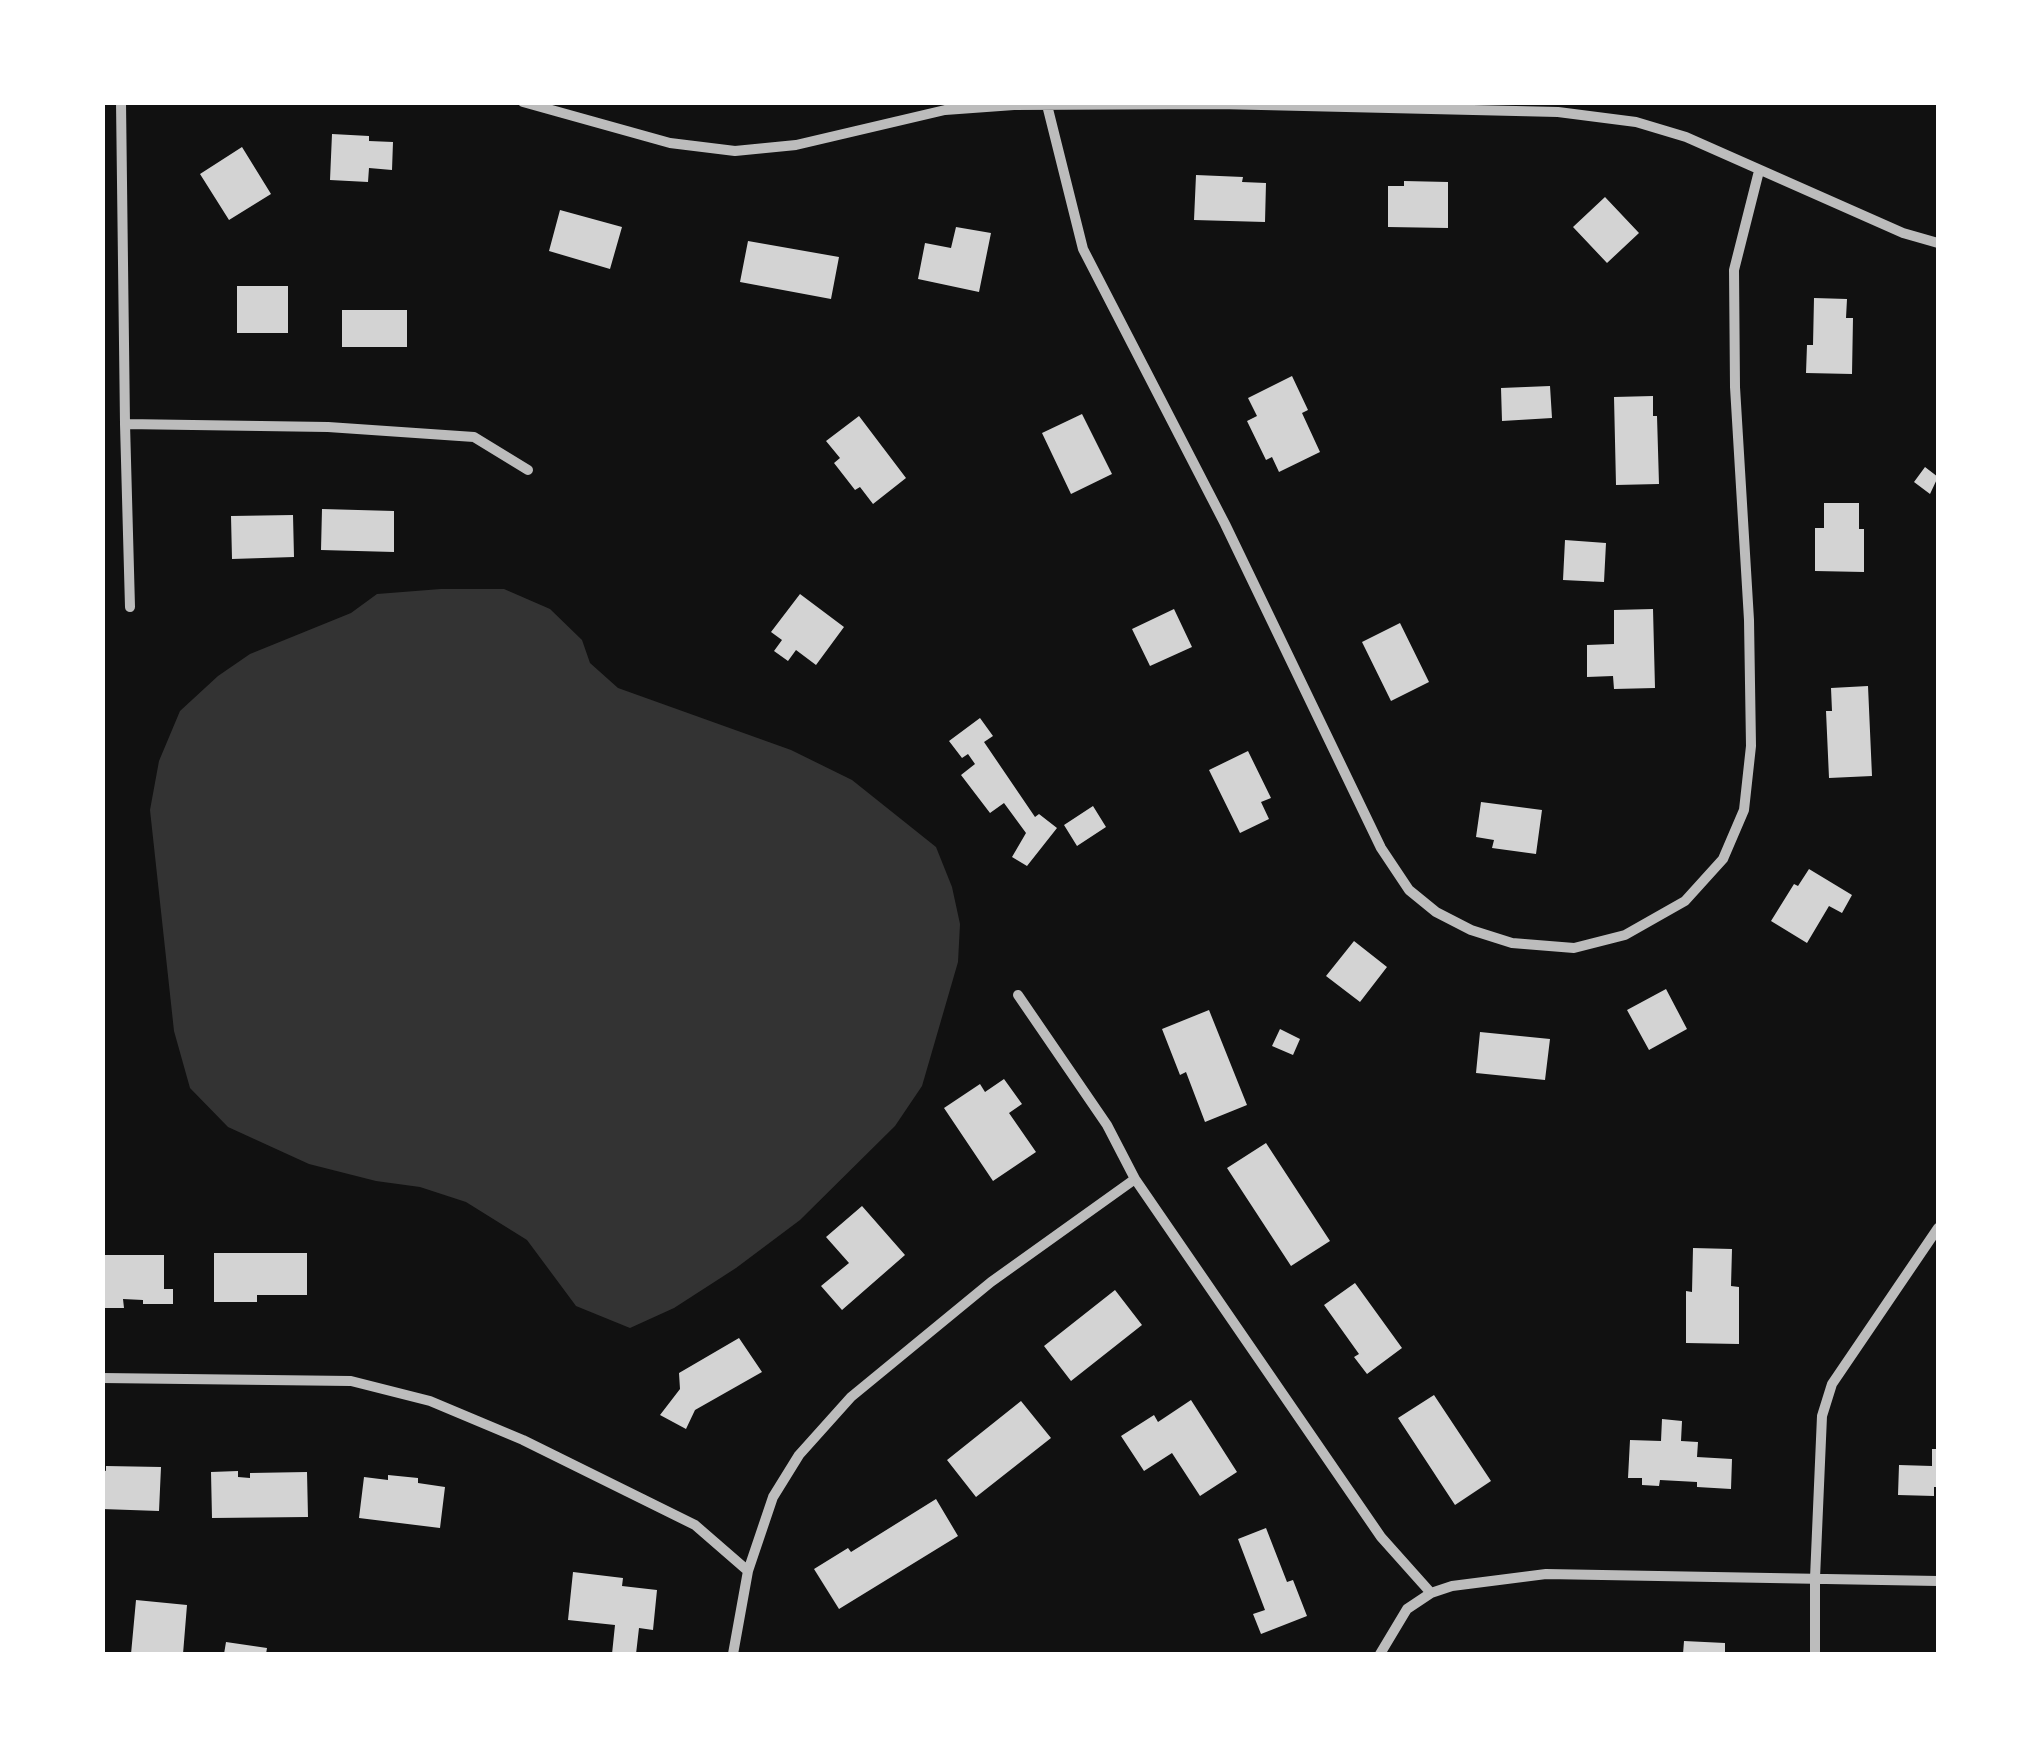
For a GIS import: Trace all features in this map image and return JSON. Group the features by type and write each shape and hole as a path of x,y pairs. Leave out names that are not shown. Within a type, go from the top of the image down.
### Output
{"street":[{"path":"121,102 130,608"},
{"path":"522,102 670,143 736,151 796,145 945,110 1047,105 1238,104 1558,112 1636,122 1686,138 1903,233 1938,243"},
{"path":"1047,105 1082,249 1225,524 1380,848 1409,890 1436,912 1471,930 1512,943 1574,948 1626,935 1685,901 1723,859 1744,810 1751,746 1735,388 1734,270 1759,172"},
{"path":"126,424 328,428 474,437 528,470"},
{"path":"1018,996 1108,1124 1134,1178 1381,1538 1432,1593"},
{"path":"733,1654 748,1571 773,1497 799,1455 850,1396 991,1282 1134,1178"},
{"path":"1815,1654 1814,1578 1822,1416 1832,1384 1938,1228"},
{"path":"102,1378 352,1381 430,1401 523,1440 695,1525 748,1571"},
{"path":"1380,1654 1407,1609 1452,1586 1546,1574 1938,1581"}],"shaded area":[{"path":"504,589 550,609 582,640 590,663 618,688 791,750 852,780 936,847 952,887 960,924 958,962 922,1086 895,1126 800,1220 674,1308 630,1328 576,1306 527,1240 466,1202 420,1187 376,1181 309,1164 228,1127 190,1088 174,1031 150,810 159,761 180,711 218,676 250,654 351,613 377,594"}],"building":[{"path":"332,134 393,142 392,170 369,168 368,182 330,180"},
{"path":"242,147 271,194 229,220 200,174"},
{"path":"1196,175 1243,177 1242,182 1266,183 1265,222 1194,220"},
{"path":"1404,181 1448,182 1448,228 1388,227 1388,186 1404,186"},
{"path":"1605,197 1639,233 1607,263 1573,227"},
{"path":"560,210 622,227 610,269 549,251"},
{"path":"956,227 991,233 979,292 918,279 925,243 951,248"},
{"path":"748,241 839,257 831,299 740,282"},
{"path":"237,286 288,286 288,333 237,333"},
{"path":"1814,298 1847,299 1846,318 1853,318 1852,374 1806,373 1807,345 1813,345"},
{"path":"342,310 407,310 407,347 342,347"},
{"path":"1292,376 1308,410 1302,413 1320,452 1279,472 1272,457 1266,460 1247,421 1257,416 1248,398"},
{"path":"1550,386 1552,418 1502,421 1501,388"},
{"path":"1653,396 1659,484 1616,485 1614,397"},
{"path":"1082,414 1112,474 1071,494 1042,433"},
{"path":"859,416 906,478 873,504 860,487 855,490 834,463 840,458 826,441"},
{"path":"1925,467 1938,477 1930,494 1914,482"},
{"path":"1824,503 1859,503 1859,529 1864,529 1864,572 1815,571 1815,528 1824,528"},
{"path":"322,509 394,511 394,552 321,550"},
{"path":"293,515 294,557 232,559 231,516"},
{"path":"1565,540 1606,543 1604,582 1563,580"},
{"path":"800,594 844,627 816,665 796,650 788,661 774,651 782,640 771,632"},
{"path":"1174,609 1192,647 1150,666 1132,629"},
{"path":"1653,609 1655,688 1614,689 1613,676 1587,677 1587,645 1614,644 1614,610"},
{"path":"1400,623 1429,682 1391,701 1362,642"},
{"path":"1868,686 1872,776 1829,778 1826,711 1832,711 1831,688"},
{"path":"980,718 993,736 984,742 1035,817 1039,814 1057,828 1027,866 1012,857 1026,833 1004,803 990,813 961,775 975,764 968,754 962,758 949,741"},
{"path":"1248,751 1271,798 1261,802 1269,819 1240,833 1209,770"},
{"path":"1481,802 1542,810 1536,854 1492,848 1494,840 1476,837"},
{"path":"1093,806 1106,827 1077,846 1064,825"},
{"path":"1809,869 1852,895 1842,913 1829,906 1807,943 1771,921 1794,884 1798,886"},
{"path":"1354,941 1387,967 1360,1002 1326,976"},
{"path":"1666,989 1687,1029 1649,1050 1627,1010"},
{"path":"1209,1010 1247,1105 1205,1122 1186,1072 1180,1075 1162,1029"},
{"path":"1280,1029 1300,1039 1293,1055 1272,1046"},
{"path":"1480,1032 1550,1039 1545,1080 1476,1073"},
{"path":"1004,1079 1022,1104 1009,1113 1036,1152 993,1181 944,1108 980,1084 985,1092"},
{"path":"1266,1143 1330,1241 1291,1266 1227,1168"},
{"path":"862,1206 905,1255 842,1310 821,1286 849,1263 826,1237"},
{"path":"1693,1248 1732,1249 1731,1286 1739,1287 1739,1344 1686,1343 1686,1291 1692,1292"},
{"path":"214,1253 307,1253 307,1295 257,1295 257,1302 214,1302"},
{"path":"102,1255 164,1255 164,1289 173,1289 173,1304 123,1299 124,1308 102,1308"},
{"path":"1355,1283 1402,1348 1367,1374 1354,1357 1359,1354 1324,1305"},
{"path":"1115,1290 1142,1325 1071,1381 1044,1346"},
{"path":"739,1338 762,1372 695,1410 686,1429 660,1415 680,1389 679,1373"},
{"path":"1434,1395 1491,1481 1455,1505 1398,1418"},
{"path":"1191,1400 1237,1472 1200,1496 1172,1453 1144,1471 1121,1436 1154,1415 1158,1422"},
{"path":"1021,1401 1051,1438 976,1497 947,1460"},
{"path":"1662,1419 1682,1421 1681,1441 1698,1442 1697,1457 1732,1459 1731,1489 1660,1480 1659,1486 1642,1485 1642,1478 1628,1478 1630,1440 1661,1441"},
{"path":"1932,1449 1938,1449 1938,1487 1934,1487 1934,1496 1898,1495 1899,1465 1932,1466"},
{"path":"106,1466 161,1467 159,1511 102,1509 102,1470 106,1471"},
{"path":"238,1471 238,1477 250,1478 250,1473 307,1472 308,1517 212,1518 211,1472"},
{"path":"388,1475 418,1478 418,1483 445,1487 440,1528 359,1518 364,1477 388,1480"},
{"path":"936,1499 958,1536 839,1609 814,1569 848,1548 851,1552"},
{"path":"1266,1528 1287,1582 1293,1580 1307,1616 1261,1634 1253,1614 1265,1610 1238,1539"},
{"path":"573,1572 623,1578 622,1586 657,1590 653,1630 639,1628 636,1654 612,1654 615,1625 568,1620"},
{"path":"136,1600 187,1605 183,1654 131,1654"},
{"path":"1684,1641 1725,1643 1725,1654 1683,1654"},
{"path":"226,1642 267,1648 266,1654 224,1654"}]}
